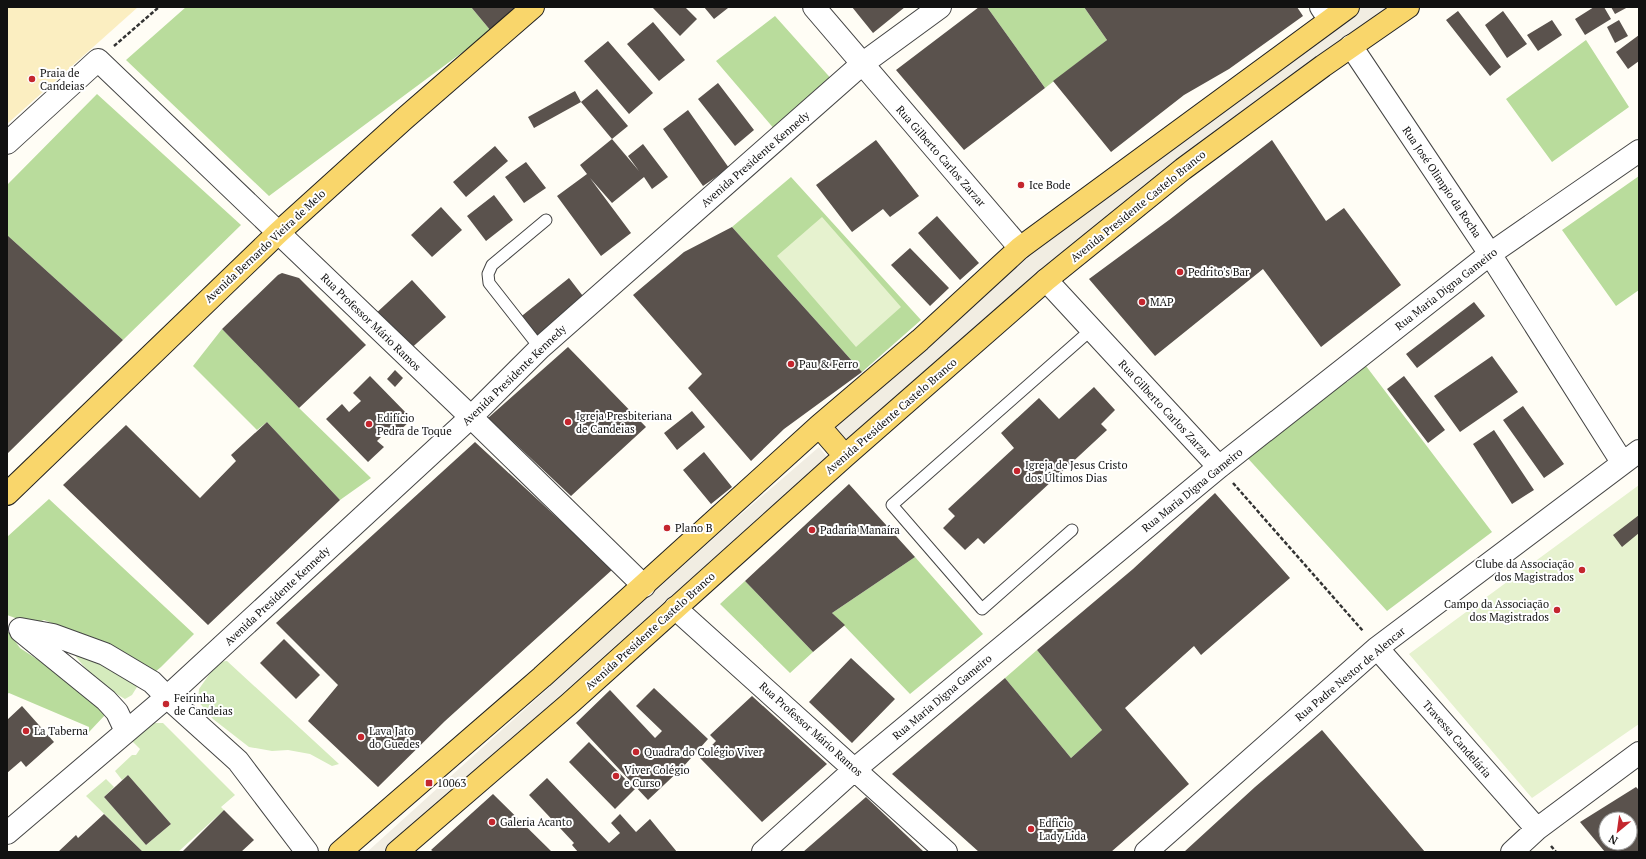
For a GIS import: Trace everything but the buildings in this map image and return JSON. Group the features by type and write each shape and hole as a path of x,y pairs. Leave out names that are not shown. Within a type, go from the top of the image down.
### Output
{"main road":[{"name":"Avenida Bernardo Vieira de Melo","path":"7,494 278,233 404,119 533,7"},
{"path":"340,852 644,586 820,426 920,340 1020,248 1325,13 1348,7"},
{"name":"Avenida Presidente Castelo Branco","path":"397,852 563,709 845,456 1046,280 1183,169 1351,46 1408,7"},
{"path":"820,426 845,456"}],"street":[{"name":"Rua Gilberto Carlos Zarzar","path":"814,7 1020,248"},
{"name":"Avenida Presidente Kennedy","path":"7,833 167,697 471,417 540,348 862,64 940,7"},
{"name":"Rua José Olimpio da Rocha","path":"1351,46 1490,254 1630,456"},
{"path":"7,143 98,60"},
{"name":"Rua Professor Mário Ramos","path":"98,60 471,417 644,586"},
{"name":"Rua Maria Digna Gameiro","path":"762,852 855,769 1219,467 1490,254 1639,151"},
{"name":"Rua Gilberto Carlos Zarzar","path":"1046,280 1219,467"},
{"name":"Rua Padre Nestor de Alencar","path":"1146,852 1378,648 1630,456"},
{"name":"Rua Professor Mário Ramos","path":"675,608 946,852"},
{"path":"13,626 53,635 105,654 152,682 238,761 307,852"},
{"path":"13,626 106,700 118,712 126,731"},
{"name":"Travessa Candelária","path":"1378,648 1537,829"},
{"path":"1512,852 1537,829 1639,753"}],"lane":[{"path":"540,348 488,283 488,274 492,265 546,220"},
{"path":"1072,530 982,609 892,505 1092,329"}],"path":[{"path":"98,60 159,7"},
{"name":"Rua Gilberto Carlos Zarzar","path":"1219,467 1378,648"}],"green space":[{"path":"186,7 471,7 491,31 269,196 126,60"},
{"path":"987,7 1084,7 1107,40 1045,88"},
{"path":"775,16 835,83 776,131 716,61"},
{"path":"1586,40 1629,107 1552,162 1506,99"},
{"path":"97,94 241,225 123,340 7,235 7,185"},
{"path":"1639,176 1639,290 1616,306 1562,230"},
{"path":"791,177 921,320 862,372 732,227"},
{"path":"822,217 901,307 856,347 777,256"},
{"path":"222,329 299,408 371,478 340,500 267,422 257,430 193,366"},
{"path":"1366,366 1492,532 1387,611 1243,453 1341,374 1347,382"},
{"name":"Campo da Associação dos Magistrados","path":"1639,485 1639,724 1532,798 1409,654"},
{"path":"49,499 194,634 155,672 103,643 44,620 32,624 7,615 7,537"},
{"path":"915,557 983,634 910,694 832,613"},
{"path":"745,581 813,652 790,673 720,604"},
{"path":"7,630 20,648 64,677 103,708 105,715 89,732 89,727 9,693 7,694"},
{"path":"71,650 99,663 134,683 137,687 132,695 125,699 103,684 89,671"},
{"path":"1037,650 1102,730 1071,758 1005,678"},
{"path":"227,661 339,764 332,766 310,754 288,750 272,751 249,747 213,719 198,701 199,689 218,662"},
{"path":"153,723 163,723 235,795 221,807 224,810 178,852 143,852 86,796 106,779 114,787 104,797 146,845 171,824 128,775 122,780 115,771 132,755 136,755 140,749 132,741"}],"sand":[{"name":"Praia de Candeias","path":"7,7 138,7 7,124"}],"shaded area":[{"path":"1359,7 1396,7 846,448 830,431 1010,264 1299,47"},
{"path":"819,447 828,458 662,604 385,852 367,852 724,529"}],"place":[{"name":"Praia de Candeias","path":"32,79"},
{"name":"Ice Bode","path":"1021,185"},
{"name":"Pedrito's Bar","path":"1180,272"},
{"name":"MAP","path":"1142,302"},
{"name":"Pau & Ferro","path":"791,364"},
{"name":"Igreja Presbiteriana de Candeias","path":"568,422"},
{"name":"Edifício Pedra de Toque","path":"369,424"},
{"name":"Igreja de Jesus Cristo dos Últimos Dias","path":"1017,471"},
{"name":"Plano B","path":"667,528"},
{"name":"Padaria Manaíra","path":"812,530"},
{"name":"Clube da Associação dos Magistrados","path":"1582,570"},
{"name":"Campo da Associação dos Magistrados","path":"1557,610"},
{"name":"Feirinha de Candeias","path":"166,704"},
{"name":"La Taberna","path":"26,731"},
{"name":"Lava Jato do Guedes","path":"361,737"},
{"name":"Quadra do Colégio Viver","path":"636,752"},
{"name":"Viver Colégio e Curso","path":"616,776"},
{"name":"10063","path":"429,783"},
{"name":"Galeria Acanto","path":"492,822"},
{"name":"Edfício Lady Lida","path":"1031,829"}]}
